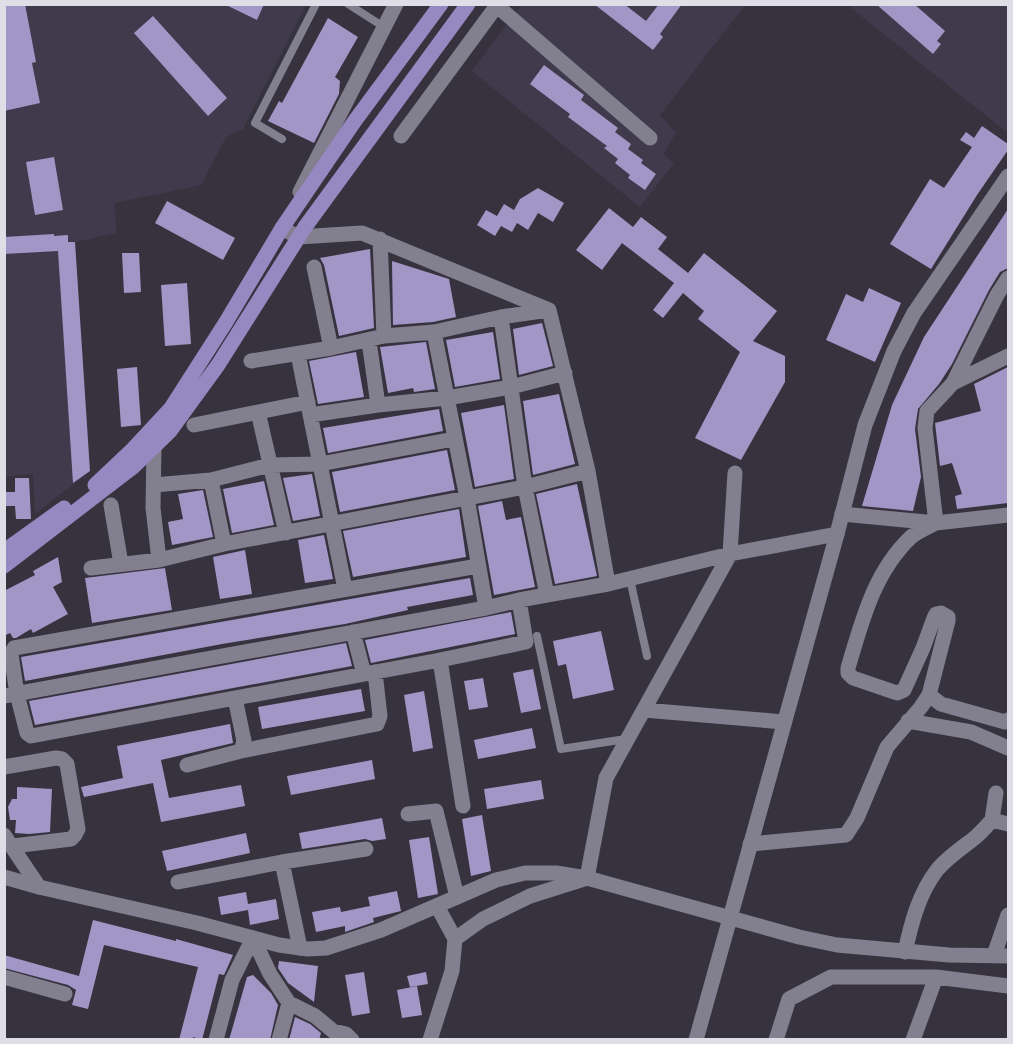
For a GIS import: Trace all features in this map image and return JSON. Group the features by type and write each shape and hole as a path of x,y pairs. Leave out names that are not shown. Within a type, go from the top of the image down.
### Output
{"main road":[{"path":"4,551 96,484 171,408 282,228 354,123 441,4"},
{"path":"4,566 133,467 170,431 218,365 298,237 468,4"}],"street":[{"path":"396,4 282,228 298,237 362,232 549,310"},
{"path":"401,136 497,5 650,138"},
{"path":"396,103 415,118"},
{"path":"696,1040 837,534 865,425 894,351 914,312 1008,176"},
{"path":"378,405 376,338 380,239"},
{"path":"314,267 331,348"},
{"path":"936,523 925,428 927,411 953,382 1003,299 1008,278"},
{"path":"251,361 376,338 434,332 501,317 549,310"},
{"path":"549,310 588,471 608,584"},
{"path":"501,317 525,487 547,595"},
{"path":"434,332 467,498 486,609"},
{"path":"298,354 345,589"},
{"path":"953,382 1008,356"},
{"path":"194,426 258,412 378,405 447,398 511,387 565,373"},
{"path":"258,412 285,533"},
{"path":"154,485 211,480 270,465 320,464 454,439"},
{"path":"154,446 153,508 159,560"},
{"path":"91,568 159,560 224,544 525,487 588,471"},
{"path":"587,878 606,778 730,554 735,473"},
{"path":"211,480 224,544"},
{"path":"111,505 121,564"},
{"path":"842,514 936,523 1008,515"},
{"path":"750,844 846,835 857,818 887,747 908,720 921,708 929,695 948,621 948,617 941,613 936,614 923,648 901,692 897,693 853,678 848,673 848,668 870,597 889,564 912,536 936,523"},
{"path":"11,695 486,609 519,600 608,584 730,554 837,534"},
{"path":"478,566 14,648 11,654 11,695 27,733 31,736 440,660 526,642 519,600"},
{"path":"187,765 377,724 380,716 370,673 353,632"},
{"path":"440,660 463,806"},
{"path":"929,695 941,704 1005,722 1008,720"},
{"path":"235,698 244,741 241,752"},
{"path":"644,710 784,722"},
{"path":"908,720 971,732 1008,748"},
{"path":"4,767 56,758 62,759 67,764 78,829 71,839 9,841"},
{"path":"905,952 910,929 922,897 937,871 992,820 996,793"},
{"path":"408,814 436,811 457,897"},
{"path":"992,820 1008,824"},
{"path":"9,841 39,886"},
{"path":"178,882 366,849"},
{"path":"282,862 300,948"},
{"path":"4,877 300,948 326,948 381,930 496,880 525,873 556,873 587,878 729,918 837,945 948,956 1001,955 1008,915"},
{"path":"455,939 483,919 530,896 587,878"},
{"path":"430,1040 452,971 455,939 437,906"},
{"path":"253,938 270,974 289,1003 315,1017 331,1035 346,1034 352,1040"},
{"path":"216,1038 232,980 253,938"},
{"path":"4,977 65,994"},
{"path":"776,1040 789,999 831,977 936,977 1008,987"},
{"path":"913,1040 936,977"},
{"path":"279,1040 289,1003"}],"lane":[{"path":"282,139 255,123 316,4"},
{"path":"348,4 384,27"},
{"path":"630,579 646,656"},
{"path":"537,636 561,749 628,739"}],"shaded area":[{"path":"853,4 1008,5 1008,133 851,8"},
{"path":"5,5 306,5 243,129 226,137 201,185 115,203 116,233 75,242 90,471 35,514 33,474 5,477"},
{"path":"522,5 745,5 660,115 676,133 663,154 674,163 640,207 472,71"}],"building":[{"path":"4,4 25,4 36,62 32,63 40,103 4,111"},
{"path":"224,4 264,4 257,20"},
{"path":"594,4 624,4 646,21 659,4 682,4 660,34 663,37 653,50"},
{"path":"876,4 914,4 945,31 937,41 941,44 933,54"},
{"path":"153,16 227,98 208,116 134,33"},
{"path":"328,18 358,37 335,77 340,81 339,94 314,143 268,121 279,101 282,103"},
{"path":"544,65 584,95 581,100 618,128 615,132 631,144 628,149 656,174 645,190 628,178 630,175 615,163 618,159 604,148 607,146 568,117 570,114 530,84"},
{"path":"982,126 1008,144 1008,150 931,269 890,244 930,179 944,188 972,147 960,140 966,132 974,138"},
{"path":"54,157 63,210 35,215 26,162"},
{"path":"538,188 564,203 553,222 538,213 528,230 517,223 512,232 501,226 495,236 477,225 486,210 497,216 504,204 514,210 520,199"},
{"path":"167,201 235,238 223,260 155,223"},
{"path":"609,208 633,227 641,217 667,237 658,249 688,273 704,253 777,311 753,341 785,356 785,382 741,460 695,438 740,352 698,319 704,311 683,293 663,318 653,310 674,283 622,243 602,270 576,250"},
{"path":"1008,209 1008,268 1000,272 952,364 918,409 915,429 921,477 913,511 862,506 892,405 924,337"},
{"path":"54,234 54,236 68,235 68,242 75,242 90,471 73,483 58,251 4,254 4,237"},
{"path":"370,249 374,328 339,336 324,265 320,258"},
{"path":"122,253 139,253 141,292 124,293"},
{"path":"392,261 449,279 456,317 433,322 393,325"},
{"path":"187,283 191,344 165,346 161,285"},
{"path":"869,288 901,303 875,362 826,340 846,294 863,302"},
{"path":"542,323 553,366 519,375 513,329"},
{"path":"493,332 500,379 455,387 446,340"},
{"path":"426,342 435,389 414,392 413,388 388,393 380,347"},
{"path":"356,352 364,397 318,404 309,361"},
{"path":"137,367 141,425 121,427 117,369"},
{"path":"1008,367 1008,503 957,509 955,496 962,494 952,463 940,466 935,423 981,411 974,384"},
{"path":"559,394 575,464 533,475 523,401"},
{"path":"504,405 514,479 475,487 461,413"},
{"path":"439,409 443,431 328,453 323,428"},
{"path":"447,450 455,490 340,512 332,472"},
{"path":"312,474 320,516 293,521 283,478"},
{"path":"15,478 29,478 31,519 16,519 15,506 4,506 4,492 15,492"},
{"path":"264,481 274,525 232,533 223,489"},
{"path":"577,484 597,576 555,584 536,494"},
{"path":"203,490 213,537 172,545 168,522 183,519 178,494"},
{"path":"502,501 506,520 521,517 535,587 494,595 478,506"},
{"path":"459,509 466,557 353,577 343,531"},
{"path":"324,535 333,579 305,583 298,540"},
{"path":"245,550 252,594 220,599 213,557"},
{"path":"58,557 62,582 53,587 68,614 33,633 31,629 16,638 13,638 10,633 4,636 4,591 35,575 33,571"},
{"path":"165,568 172,610 92,623 85,578"},
{"path":"470,578 473,595 407,607 408,610 345,624 222,644 25,681 21,657"},
{"path":"511,612 515,634 371,663 365,640"},
{"path":"601,631 614,690 573,699 566,664 558,666 553,641"},
{"path":"346,643 352,666 35,725 29,701"},
{"path":"533,669 541,709 521,713 513,673"},
{"path":"483,678 488,707 469,710 464,681"},
{"path":"361,689 365,711 262,729 258,707"},
{"path":"424,691 433,748 413,752 404,695"},
{"path":"230,724 233,743 161,760 169,798 241,785 245,806 161,822 153,783 84,797 81,787 123,778 117,746"},
{"path":"532,728 536,748 478,759 474,740"},
{"path":"372,760 375,779 291,795 287,776"},
{"path":"541,780 544,799 487,809 484,789"},
{"path":"17,787 52,789 50,832 15,833 16,820 10,820 8,807 12,799 17,799"},
{"path":"482,815 491,871 471,876 462,819"},
{"path":"382,818 386,839 372,841 365,839 302,849 299,833"},
{"path":"246,833 250,853 167,871 162,851"},
{"path":"429,837 438,894 418,898 409,840"},
{"path":"397,891 401,911 373,918 374,922 345,932 345,926 316,932 312,912 340,907 341,912 370,906 368,897"},
{"path":"246,892 248,904 276,899 279,919 250,925 248,910 221,915 218,897"},
{"path":"93,920 233,955 224,975 219,974 202,1040 193,1037 192,1040 179,1040 198,967 104,945 88,1009 72,1005 76,990 68,985 4,968 4,955 79,976"},
{"path":"279,961 318,966 314,1002 288,983 278,968"},
{"path":"364,972 370,1013 352,1016 345,975"},
{"path":"426,972 428,984 410,987 407,976"},
{"path":"253,975 271,993 278,1005 270,1040 229,1040 247,977"},
{"path":"417,986 422,1015 402,1018 397,990"},
{"path":"295,1017 310,1024 321,1033 319,1040 289,1040"}]}
